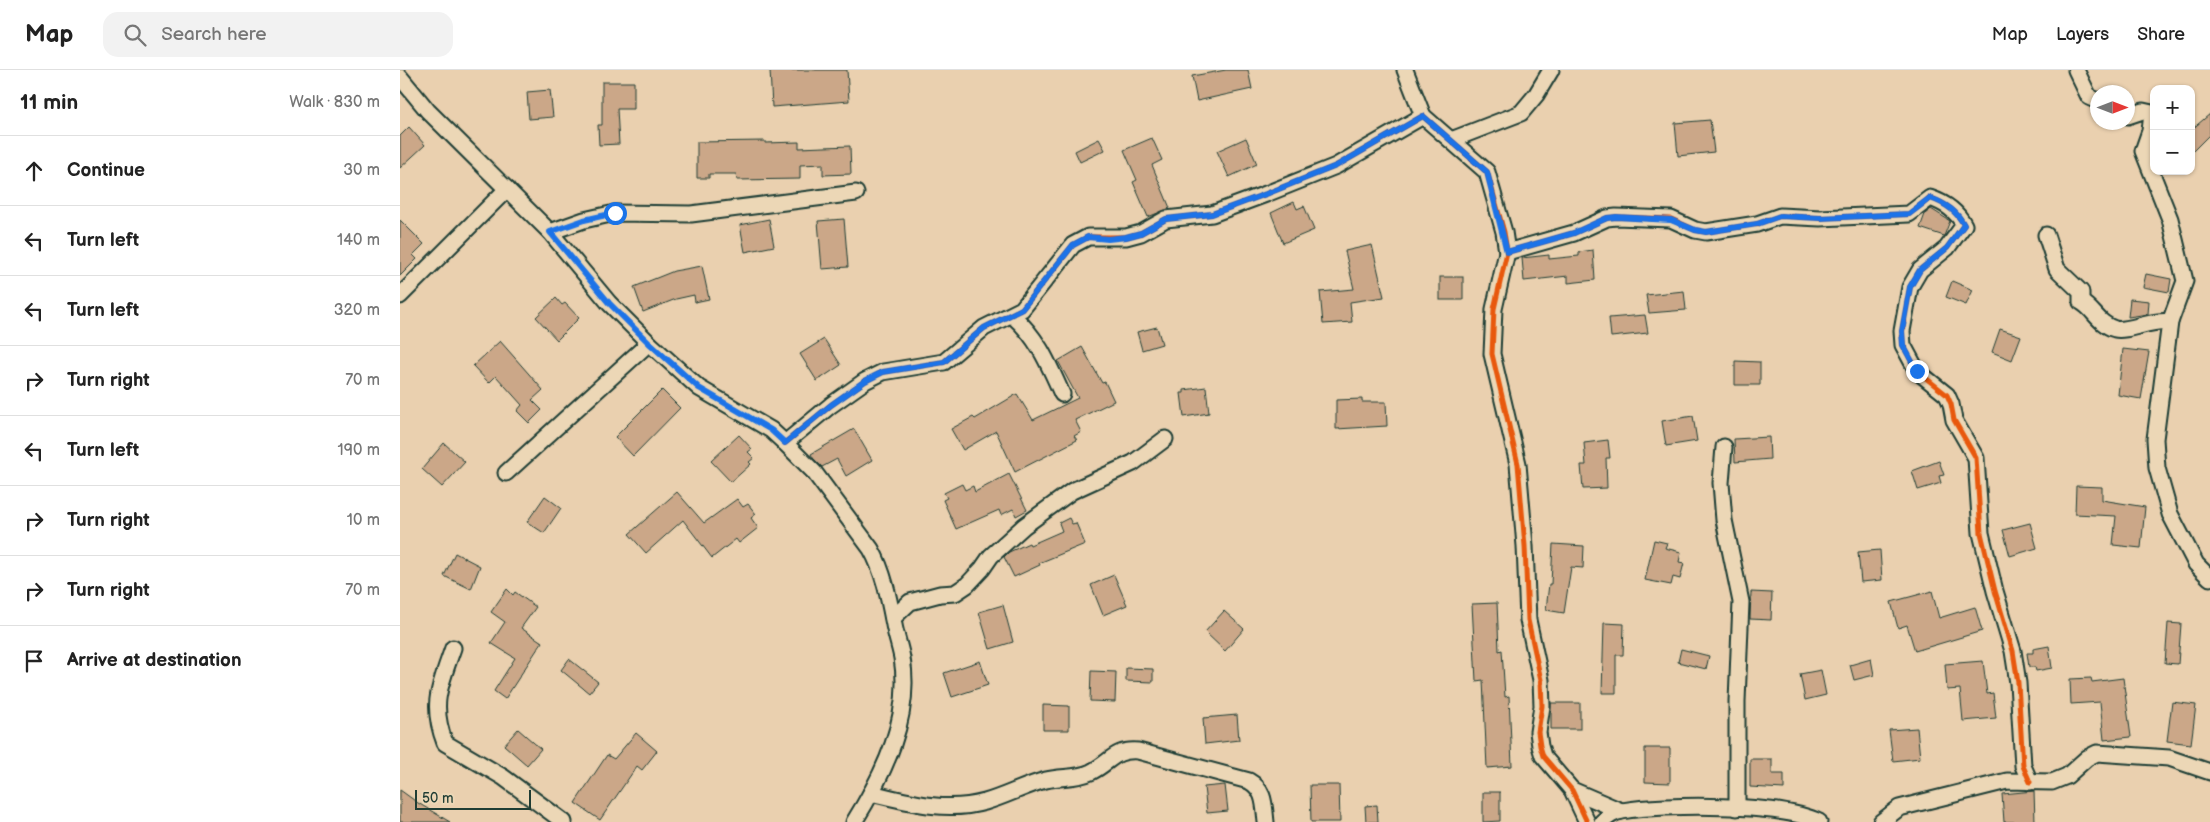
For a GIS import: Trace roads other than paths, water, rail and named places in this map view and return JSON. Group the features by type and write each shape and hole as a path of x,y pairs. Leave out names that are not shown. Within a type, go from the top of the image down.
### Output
{"street":[{"path":"1405,70 1423,116 1487,172 1507,252 1494,309 1492,354 1518,464 1525,546 1528,620 1541,680 1542,706 1538,732 1543,756 1572,790 1587,822"},
{"path":"1451,140 1521,113 1536,95 1550,70"},
{"path":"2076,70 2090,97"},
{"path":"400,77 428,111 550,232 609,303 649,343 699,388 771,430 814,472 871,549 877,560 893,618 902,659 903,690 898,727 882,774 854,822"},
{"path":"2135,114 2143,111 2152,113 2150,131 2143,151 2170,220 2185,280 2170,322 2155,439 2157,468 2170,514 2196,564 2210,578"},
{"path":"785,443 831,405 865,381 883,372 944,362 984,328 1022,309 1073,245 1088,237 1108,239 1126,237 1141,233 1166,219 1212,214 1336,166 1423,116"},
{"path":"400,296 507,189"},
{"path":"550,232 584,220 615,213 691,214 856,193"},
{"path":"1507,252 1574,233 1607,218 1616,217 1671,220 1695,230 1706,232 1757,224 1780,216 1837,218 1909,214 1930,198 1940,201 1959,215 1964,225 1947,248 1920,270 1910,287 1902,331 1903,345 1917,371 1947,395 1954,420 1976,458 1981,533 1997,599 2013,651 2018,683 2023,766 2030,782"},
{"path":"2046,235 2057,269 2081,292 2081,302 2089,306 2096,318 2116,329 2162,320 2170,322"},
{"path":"1012,315 1028,329 1043,353 1062,394"},
{"path":"506,473 649,343"},
{"path":"893,618 910,602 940,594 955,593 967,585 982,570 991,556 1032,520 1072,491 1132,463 1166,439"},
{"path":"1724,447 1720,483 1724,520 1741,602 1737,701 1738,808"},
{"path":"453,648 437,696 437,717 445,743 503,777 564,822"},
{"path":"872,793 928,807 984,803 1046,780 1058,777 1067,779 1092,772 1117,753 1127,750 1138,751 1249,781 1257,786 1262,795 1266,822"},
{"path":"1881,822 1899,808 2007,781 2052,782 2067,776 2087,758 2097,753 2170,758 2210,772"},
{"path":"1572,790 1620,811"},
{"path":"1602,822 1607,817 1620,811 1682,807 1738,808 1798,814 1819,822"}]}
